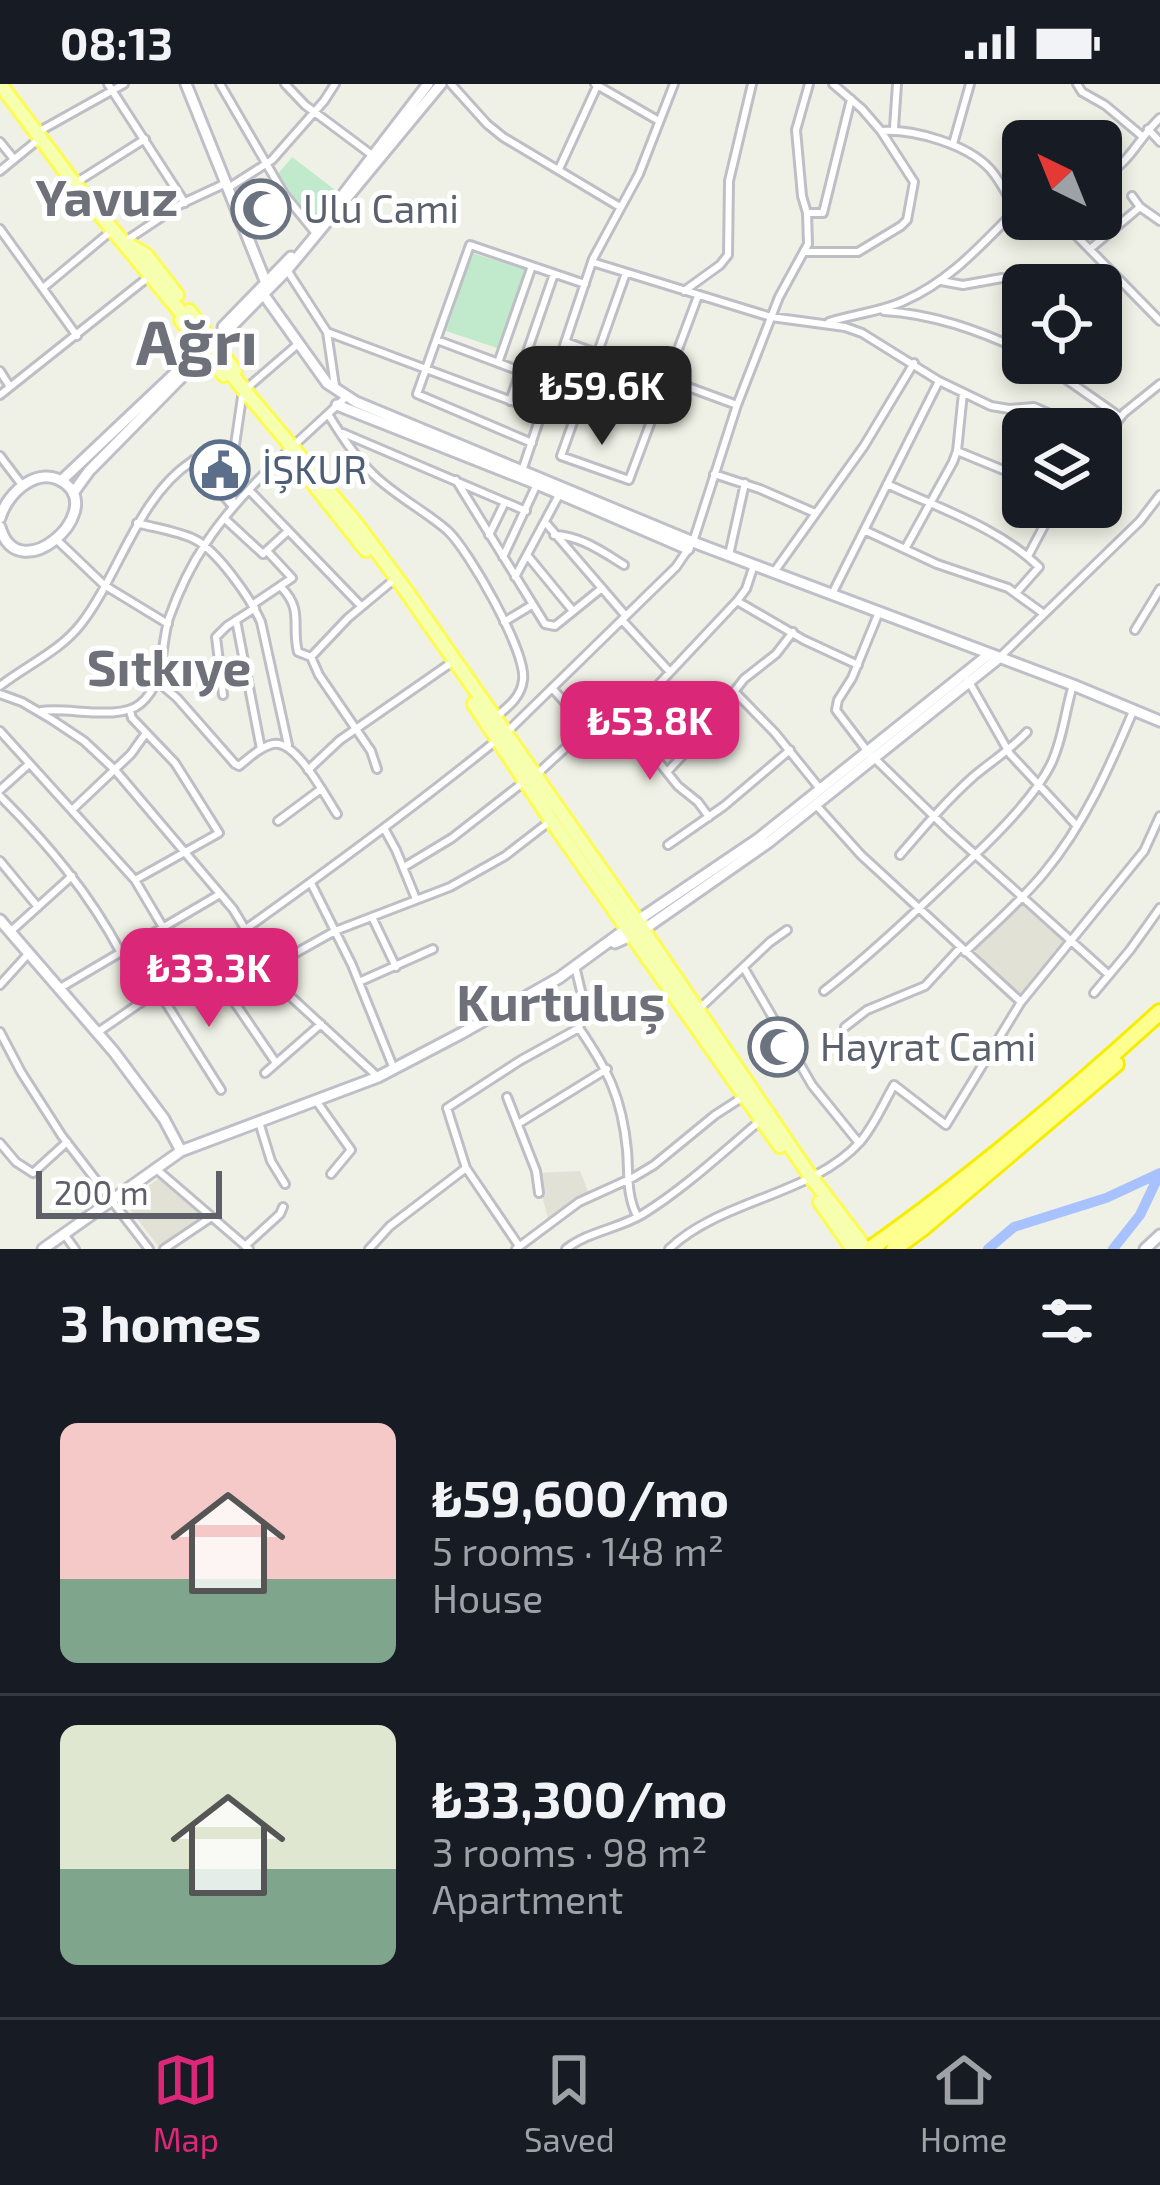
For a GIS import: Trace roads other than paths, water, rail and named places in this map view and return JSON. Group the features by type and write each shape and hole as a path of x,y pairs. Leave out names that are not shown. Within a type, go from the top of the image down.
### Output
{"highway":[{"path":"868,1249 916,1216 1080,1083 1160,1012"},
{"path":"894,1249 1100,1079 1160,1023"},
{"path":"908,1249 924,1227"}],"main road":[{"path":"0,84 188,321"},
{"path":"124,242 130,260 209,346"},
{"path":"124,242 146,255 209,346 358,526 494,719 500,738"},
{"path":"226,368 292,450 530,779 761,1120 868,1249"},
{"path":"530,779 551,820 698,1010 853,1249"}],"street":[{"path":"0,171 37,136 110,87 124,84"},
{"path":"185,84 265,289 337,401 690,545 729,555 1160,721"},
{"path":"220,84 284,194 314,231"},
{"path":"285,84 376,158"},
{"path":"124,242 185,203 266,165 335,84"},
{"path":"265,289 287,270 428,84"},
{"path":"1,536 11,552 38,550 56,540 74,514 73,493 88,471 265,289 441,84"},
{"path":"451,84 494,131 620,207"},
{"path":"521,474 592,262 639,174 674,84"},
{"path":"684,291 728,256 729,181 752,84"},
{"path":"98,1032 385,830 500,738 676,567 690,545 771,316 808,244 796,130 808,84"},
{"path":"804,252 858,252 901,226 907,220 914,182 881,131 832,84"},
{"path":"893,130 897,84"},
{"path":"952,145 970,84"},
{"path":"1077,84 1082,92 1160,142"},
{"path":"559,169 597,85 659,121"},
{"path":"110,87 185,203"},
{"path":"807,213 823,213 851,99"},
{"path":"1122,164 1160,118"},
{"path":"881,131 952,145 987,165 1002,185"},
{"path":"74,183 145,140"},
{"path":"0,142 14,159"},
{"path":"1132,196 1160,221"},
{"path":"1090,249 1140,207"},
{"path":"823,324 902,302 941,281 1002,227"},
{"path":"0,229 77,336"},
{"path":"43,288 113,230"},
{"path":"1081,240 1160,321"},
{"path":"532,443 417,394 470,245 585,284"},
{"path":"592,262 771,316 862,333 939,381 1003,408"},
{"path":"498,363 532,266"},
{"path":"287,270 327,332 339,432 375,477 452,535 478,573 520,657 524,676 516,699 494,719"},
{"path":"510,401 554,273"},
{"path":"626,273 561,456 629,480 698,296"},
{"path":"941,281 963,285 1002,278"},
{"path":"0,395 146,279"},
{"path":"878,310 946,321 1002,342"},
{"path":"327,332 541,412"},
{"path":"437,340 520,371"},
{"path":"566,342 737,405"},
{"path":"232,506 235,446 245,392 298,344"},
{"path":"61,481 209,346"},
{"path":"774,572 863,446 914,363"},
{"path":"0,370 10,387"},
{"path":"832,595 939,381"},
{"path":"1072,384 1107,408"},
{"path":"1122,415 1160,384"},
{"path":"905,549 956,451 963,393"},
{"path":"38,712 130,710 146,699 156,680 168,624 204,546 232,506 337,401"},
{"path":"339,432 526,511"},
{"path":"235,446 193,460 175,476 137,523 84,620 0,690 84,741 116,770 220,894 290,996 378,1077"},
{"path":"956,451 1002,470"},
{"path":"0,456 22,485"},
{"path":"193,460 232,506"},
{"path":"714,474 815,513"},
{"path":"0,518 9,496 22,485 41,479 61,481 73,493"},
{"path":"456,480 545,624 551,627 602,588"},
{"path":"503,556 538,481"},
{"path":"729,555 745,483"},
{"path":"887,484 1002,538 1028,556 1039,567 1016,593"},
{"path":"249,490 362,605"},
{"path":"515,577 561,491"},
{"path":"43,1249 182,1151 394,1069 575,966 770,842 1044,615 1156,510 1160,494"},
{"path":"489,535 505,502"},
{"path":"224,518 262,554 288,531"},
{"path":"545,522 670,672"},
{"path":"137,523 204,546 254,606 288,745 337,814"},
{"path":"1028,556 1043,528"},
{"path":"864,530 1016,593 1044,615"},
{"path":"554,535 589,545 624,566"},
{"path":"56,540 104,585 168,624"},
{"path":"223,695 215,642 220,632 292,578 267,550"},
{"path":"527,555 573,611"},
{"path":"609,737 737,601 754,565"},
{"path":"311,657 390,583"},
{"path":"281,586 296,610 298,652 311,657 371,751 377,769"},
{"path":"1136,630 1160,590"},
{"path":"737,601 858,665"},
{"path":"503,622 532,605"},
{"path":"879,612 835,706 871,755 1108,975"},
{"path":"236,620 261,749"},
{"path":"668,771 734,691 793,632"},
{"path":"308,770 448,665"},
{"path":"967,678 1008,751 1076,825"},
{"path":"156,680 236,764 277,742 288,745"},
{"path":"824,992 860,964 1000,830 1046,774 1060,742 1073,685"},
{"path":"551,688 596,737"},
{"path":"734,691 821,790"},
{"path":"130,710 132,718 175,763 219,833 135,880"},
{"path":"844,1028 867,1010 925,986 1044,874 1099,786 1134,710"},
{"path":"626,721 709,817"},
{"path":"404,867 466,829 587,728"},
{"path":"0,731 135,880 164,929"},
{"path":"900,855 977,773 1028,732"},
{"path":"72,810 116,770 146,733"},
{"path":"668,845 790,750"},
{"path":"634,929 871,755"},
{"path":"29,764 0,793 72,876 121,952"},
{"path":"278,821 321,789"},
{"path":"816,805 861,855 1021,1002"},
{"path":"669,1249 736,1209 808,1179 860,1143 895,1085 946,1125 1021,1002 1144,851 1160,816"},
{"path":"269,968 335,931 450,887 551,820"},
{"path":"385,830 416,899"},
{"path":"0,861 38,907"},
{"path":"10,932 72,876"},
{"path":"311,884 359,982 394,1069"},
{"path":"60,988 220,894"},
{"path":"1094,993 1160,908"},
{"path":"372,917 396,967"},
{"path":"0,920 98,1032 164,1119 182,1151"},
{"path":"698,1010 787,930"},
{"path":"359,982 433,950"},
{"path":"0,985 29,953"},
{"path":"206,959 276,1063"},
{"path":"575,966 585,1008 579,1028 447,1108 466,1168 518,1248 580,1202 653,1165 746,1095"},
{"path":"744,968 812,1084 860,1143"},
{"path":"158,991 221,1090"},
{"path":"265,1073 321,1024"},
{"path":"579,1028 607,1070 623,1126 627,1181 638,1217"},
{"path":"0,1032 67,1142 149,1249"},
{"path":"518,1124 607,1070"},
{"path":"507,1097 536,1172 539,1193"},
{"path":"317,1102 351,1150 331,1174"},
{"path":"566,1249 661,1202 761,1120"},
{"path":"259,1121 271,1161 285,1184"},
{"path":"0,1143 33,1173 67,1142"},
{"path":"155,1168 247,1247 283,1207"},
{"path":"369,1249 424,1198 466,1168"},
{"path":"164,1249 212,1217"},
{"path":"64,1234 75,1249"},
{"path":"1145,1249 1160,1235"}],"waterway":[{"path":"988,1249 1014,1227 1106,1198 1160,1173"},
{"path":"1113,1249 1140,1215 1160,1173"}],"place":[{"name":"Ulu Cami","path":"261,209"},
{"name":"İŞKUR","path":"220,470"},
{"name":"Hayrat Cami","path":"778,1047"}],"district":[{"name":"Yavuz","path":"107,198"},
{"name":"Ağrı","path":"197,343"},
{"name":"Sıtkıye","path":"169,668"},
{"name":"Kurtuluş","path":"561,1003"}]}
